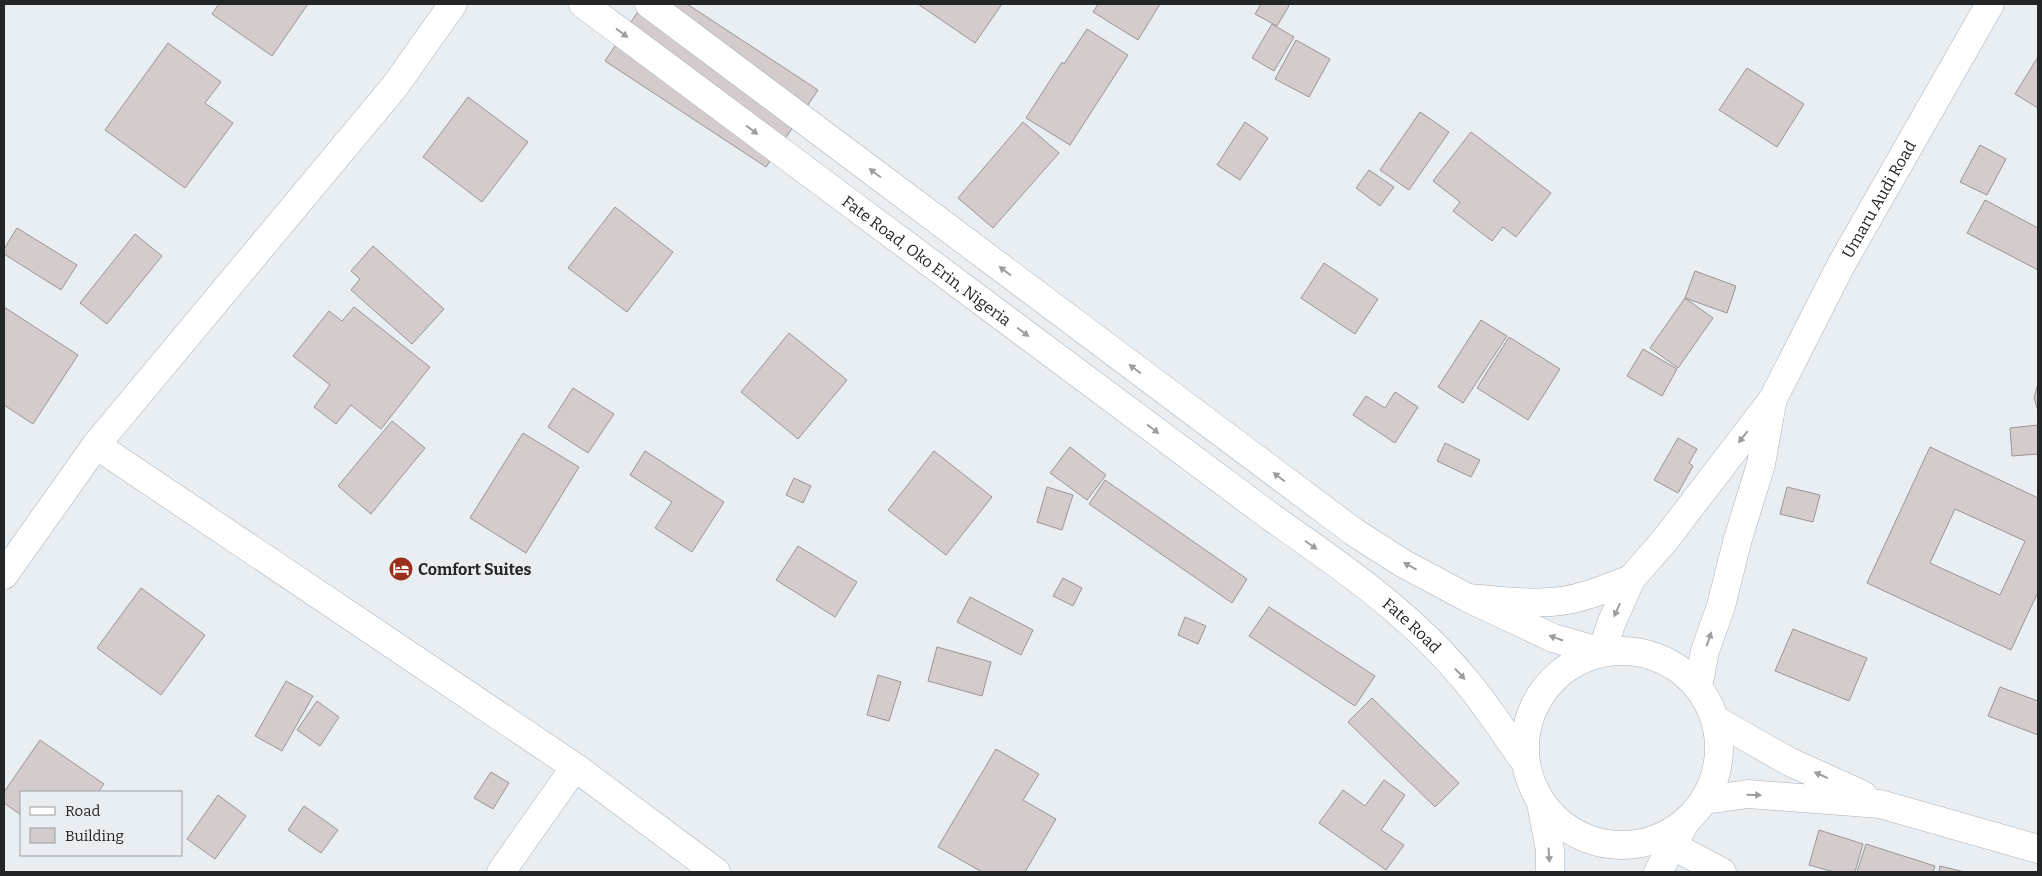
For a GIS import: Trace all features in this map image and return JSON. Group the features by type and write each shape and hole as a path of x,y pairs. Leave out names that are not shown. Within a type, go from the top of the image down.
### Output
{"street":[{"path":"4,575 96,445 395,86 453,4"},
{"name":"Fate Road, Oko Erin, Nigeria","path":"583,4 1271,517"},
{"path":"649,4 1354,532 1404,564 1468,598 1553,638 1602,652"},
{"name":"Umaru Audi Road","path":"1773,399 1842,265 1990,4"},
{"path":"1602,652 1611,624 1631,579 1665,540 1773,399"},
{"path":"1698,687 1705,651 1721,606 1737,542 1761,464 1773,399"},
{"path":"96,445 575,768 716,872"},
{"name":"Fate Road","path":"1271,517 1365,583 1420,632 1467,682 1525,762"},
{"path":"1468,598 1524,603 1556,602 1586,596 1631,579"},
{"path":"1550,872 1550,850 1541,803 1525,762 1526,732 1535,702 1554,678 1586,656 1602,652 1630,651 1667,662 1698,687 1716,720 1720,748 1717,775 1706,800 1679,835 1658,872"},
{"path":"1716,720 1790,762 1880,804 2038,849"},
{"path":"501,872 575,768"},
{"path":"1706,800 1748,794 1880,804"},
{"path":"1541,803 1559,823 1582,837 1609,845 1636,845 1662,837 1679,835 1722,872"}],"building":[{"path":"219,4 308,4 272,56 212,14"},
{"path":"643,4 687,4 818,90 766,167 605,61"},
{"path":"918,4 1002,4 975,43"},
{"path":"1098,4 1160,4 1138,40 1093,12"},
{"path":"1261,4 1290,4 1277,26 1255,14"},
{"path":"1272,24 1294,37 1274,71 1252,58"},
{"path":"1087,29 1128,55 1070,145 1026,118 1062,62 1064,64"},
{"path":"1296,40 1330,59 1309,97 1275,79"},
{"path":"168,43 221,82 205,103 233,123 185,188 105,130"},
{"path":"2038,57 2038,108 2015,94"},
{"path":"1747,68 1804,104 1777,147 1719,110"},
{"path":"468,97 528,142 482,202 423,157"},
{"path":"1420,112 1449,132 1409,190 1380,170"},
{"path":"1023,122 1059,153 993,228 958,198"},
{"path":"1245,122 1268,138 1240,180 1217,165"},
{"path":"1471,132 1551,193 1516,237 1503,227 1492,241 1453,211 1460,202 1433,181"},
{"path":"1980,145 2006,159 1987,195 1960,182"},
{"path":"1369,170 1394,187 1380,206 1356,188"},
{"path":"1985,200 2038,228 2038,270 1967,233"},
{"path":"615,207 673,252 627,312 568,268"},
{"path":"17,228 77,265 61,290 4,254 4,249"},
{"path":"135,234 162,256 107,324 80,303"},
{"path":"373,246 444,309 412,344 351,290 360,279 351,271"},
{"path":"1324,263 1378,299 1355,334 1301,298"},
{"path":"1695,271 1736,286 1727,313 1685,298"},
{"path":"1685,298 1713,318 1678,368 1650,348"},
{"path":"4,307 78,355 33,424 4,405"},
{"path":"354,307 430,367 381,429 351,405 336,424 314,407 330,385 293,356 329,311 342,321"},
{"path":"1481,320 1507,336 1463,403 1438,387"},
{"path":"789,333 847,380 798,439 741,392"},
{"path":"1509,337 1560,369 1528,420 1477,388"},
{"path":"1643,349 1677,369 1662,396 1627,376"},
{"path":"2038,383 2038,411 2034,398"},
{"path":"573,388 614,414 588,453 548,427"},
{"path":"1395,392 1418,407 1395,443 1353,415 1366,396 1385,408"},
{"path":"392,421 425,448 371,514 338,486"},
{"path":"2038,425 2038,454 2012,456 2010,428"},
{"path":"523,433 579,467 526,553 470,518"},
{"path":"1678,438 1697,449 1689,463 1693,466 1678,493 1654,480"},
{"path":"1445,443 1480,460 1471,477 1437,461"},
{"path":"1070,447 1106,475 1087,500 1050,473"},
{"path":"1930,447 2038,498 2038,592 2011,650 1867,583","holes":["1955,509 2025,541 2000,595 1930,563"]},
{"path":"645,451 724,502 692,552 655,528 672,502 630,475"},
{"path":"934,451 992,497 946,555 888,510"},
{"path":"794,478 811,486 803,503 786,495"},
{"path":"1105,480 1247,579 1232,603 1089,504"},
{"path":"1047,487 1073,495 1062,530 1037,522"},
{"path":"1787,487 1820,495 1813,522 1780,514"},
{"path":"798,546 857,582 835,617 776,580"},
{"path":"1063,578 1082,588 1073,606 1053,596"},
{"path":"141,588 205,635 161,695 97,648"},
{"path":"970,597 1033,630 1021,655 957,622"},
{"path":"1269,607 1375,676 1355,706 1249,636"},
{"path":"1185,617 1206,626 1198,644 1178,635"},
{"path":"1793,629 1867,658 1849,701 1775,671"},
{"path":"937,647 991,662 982,696 928,681"},
{"path":"878,675 901,682 889,721 867,715"},
{"path":"286,681 313,696 282,751 255,736"},
{"path":"2000,687 2038,701 2038,735 1988,716"},
{"path":"1372,698 1459,783 1435,807 1348,722"},
{"path":"317,701 339,717 320,746 297,730"},
{"path":"40,740 104,784 99,791 20,791 20,814 4,803 4,792"},
{"path":"996,749 1039,774 1023,800 1056,819 1025,872 982,872 938,847"},
{"path":"491,772 509,783 493,809 474,798"},
{"path":"1384,780 1405,795 1381,830 1404,845 1386,870 1319,823 1343,790 1365,806"},
{"path":"218,795 246,816 215,859 187,839"},
{"path":"304,806 338,830 321,853 288,830"},
{"path":"1819,830 1863,844 1855,872 1834,872 1809,865"},
{"path":"1866,844 1935,866 1933,872 1857,872"},
{"path":"1940,866 1965,872 1939,872"}],"place":[{"name":"Comfort Suites","path":"401,569"}]}
